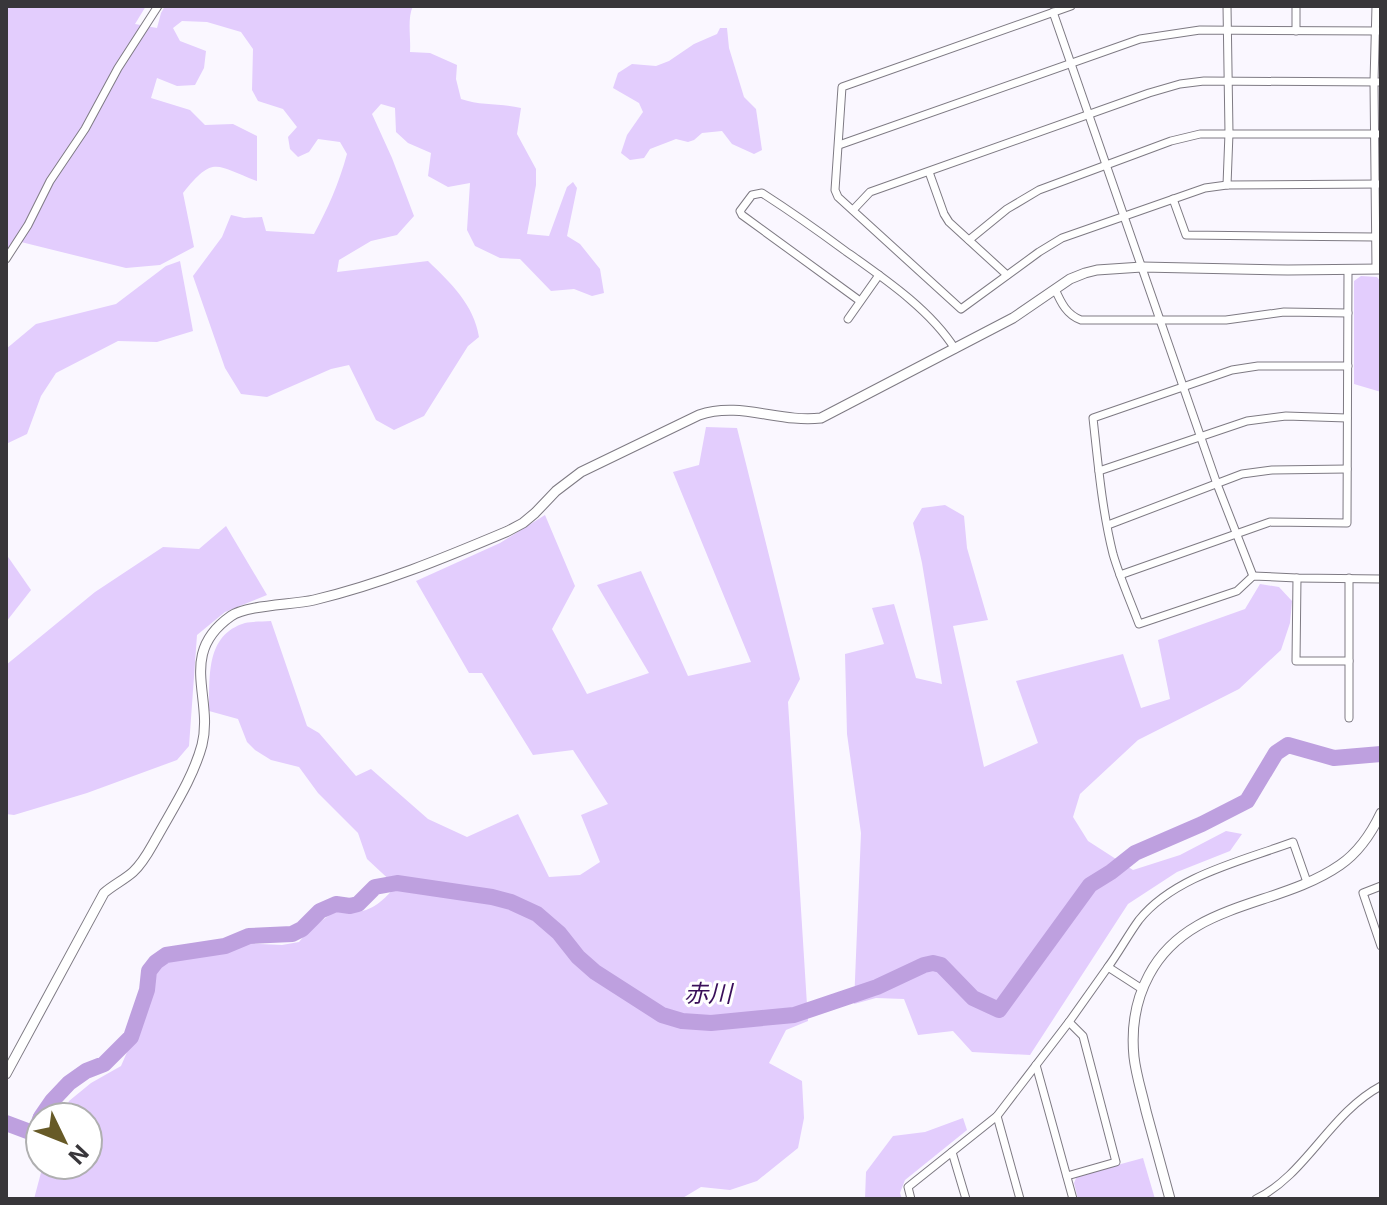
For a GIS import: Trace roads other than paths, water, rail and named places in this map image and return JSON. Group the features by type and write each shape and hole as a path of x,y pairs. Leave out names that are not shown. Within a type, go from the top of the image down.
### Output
{"street":[{"path":"6,259 28,225 50,181 85,129 118,68 158,6"},
{"path":"1071,6 842,87 835,190 838,197 961,309 1062,238 1205,188 1227,185 1378,184"},
{"path":"1227,6 1227,185"},
{"path":"1296,6 1296,31"},
{"path":"6,1074 104,893 133,872 146,858 177,804 201,749 205,732 199,663 213,634 233,615 245,610 313,600 398,575 508,531 529,518 581,472 711,410 737,409 803,420 821,418 1013,318 1070,279 1085,273 1142,267 1378,269 1375,237 1378,184 1376,6"},
{"path":"1053,12 1217,484 1253,576"},
{"path":"839,145 1140,39 1163,34 1200,30 1378,31"},
{"path":"853,210 870,192 1180,84 1204,81 1377,82"},
{"path":"969,240 1007,209 1039,190 1171,141 1200,134 1229,133 1378,134"},
{"path":"929,172 949,222 1007,275"},
{"path":"860,301 742,215 740,211 752,195 762,193 785,207 879,275 931,319 955,349"},
{"path":"1173,199 1186,235 1375,237"},
{"path":"1120,575 1270,522 1347,523 1348,270"},
{"path":"848,319 879,275"},
{"path":"1055,289 1062,304 1073,317 1081,320 1226,320 1284,312 1348,313"},
{"path":"1348,366 1258,366 1232,370 1093,418 1099,471 1120,575 1139,624 1237,591 1253,576 1381,579"},
{"path":"1099,471 1247,421 1268,417 1347,418"},
{"path":"1108,525 1242,474 1347,469"},
{"path":"1297,578 1296,661 1349,661"},
{"path":"1349,578 1349,718"},
{"path":"1170,1199 1134,1060 1137,1003 1154,966 1168,946 1208,919 1307,882 1343,864 1360,849 1381,813"},
{"path":"911,1199 908,1187 997,1116 1069,1022 1141,919 1165,896 1193,879 1293,842 1307,882"},
{"path":"1380,942 1363,893 1381,886"},
{"path":"1108,967 1142,989"},
{"path":"1067,1176 1116,1162 1083,1036 1069,1022"},
{"path":"1036,1065 1073,1199"},
{"path":"1256,1199 1281,1182 1356,1101 1381,1086"},
{"path":"997,1116 1020,1199"},
{"path":"952,1152 966,1199"}],"waterway":[{"name":"赤川","path":"52,1101 69,1083 86,1071 104,1064 131,1037 147,990 149,971 166,955 225,946 249,936 292,934 302,929 320,911 336,904 358,904 375,887 397,883 492,897 537,914 595,972 662,1015 682,1021 711,1023 794,1015 877,987 933,963 941,965 973,998 999,1010 1090,885 1135,853 1247,801 1276,753 1288,745 1334,758 1381,754"},
{"name":"赤川","path":"6,1123 24,1130"}]}
